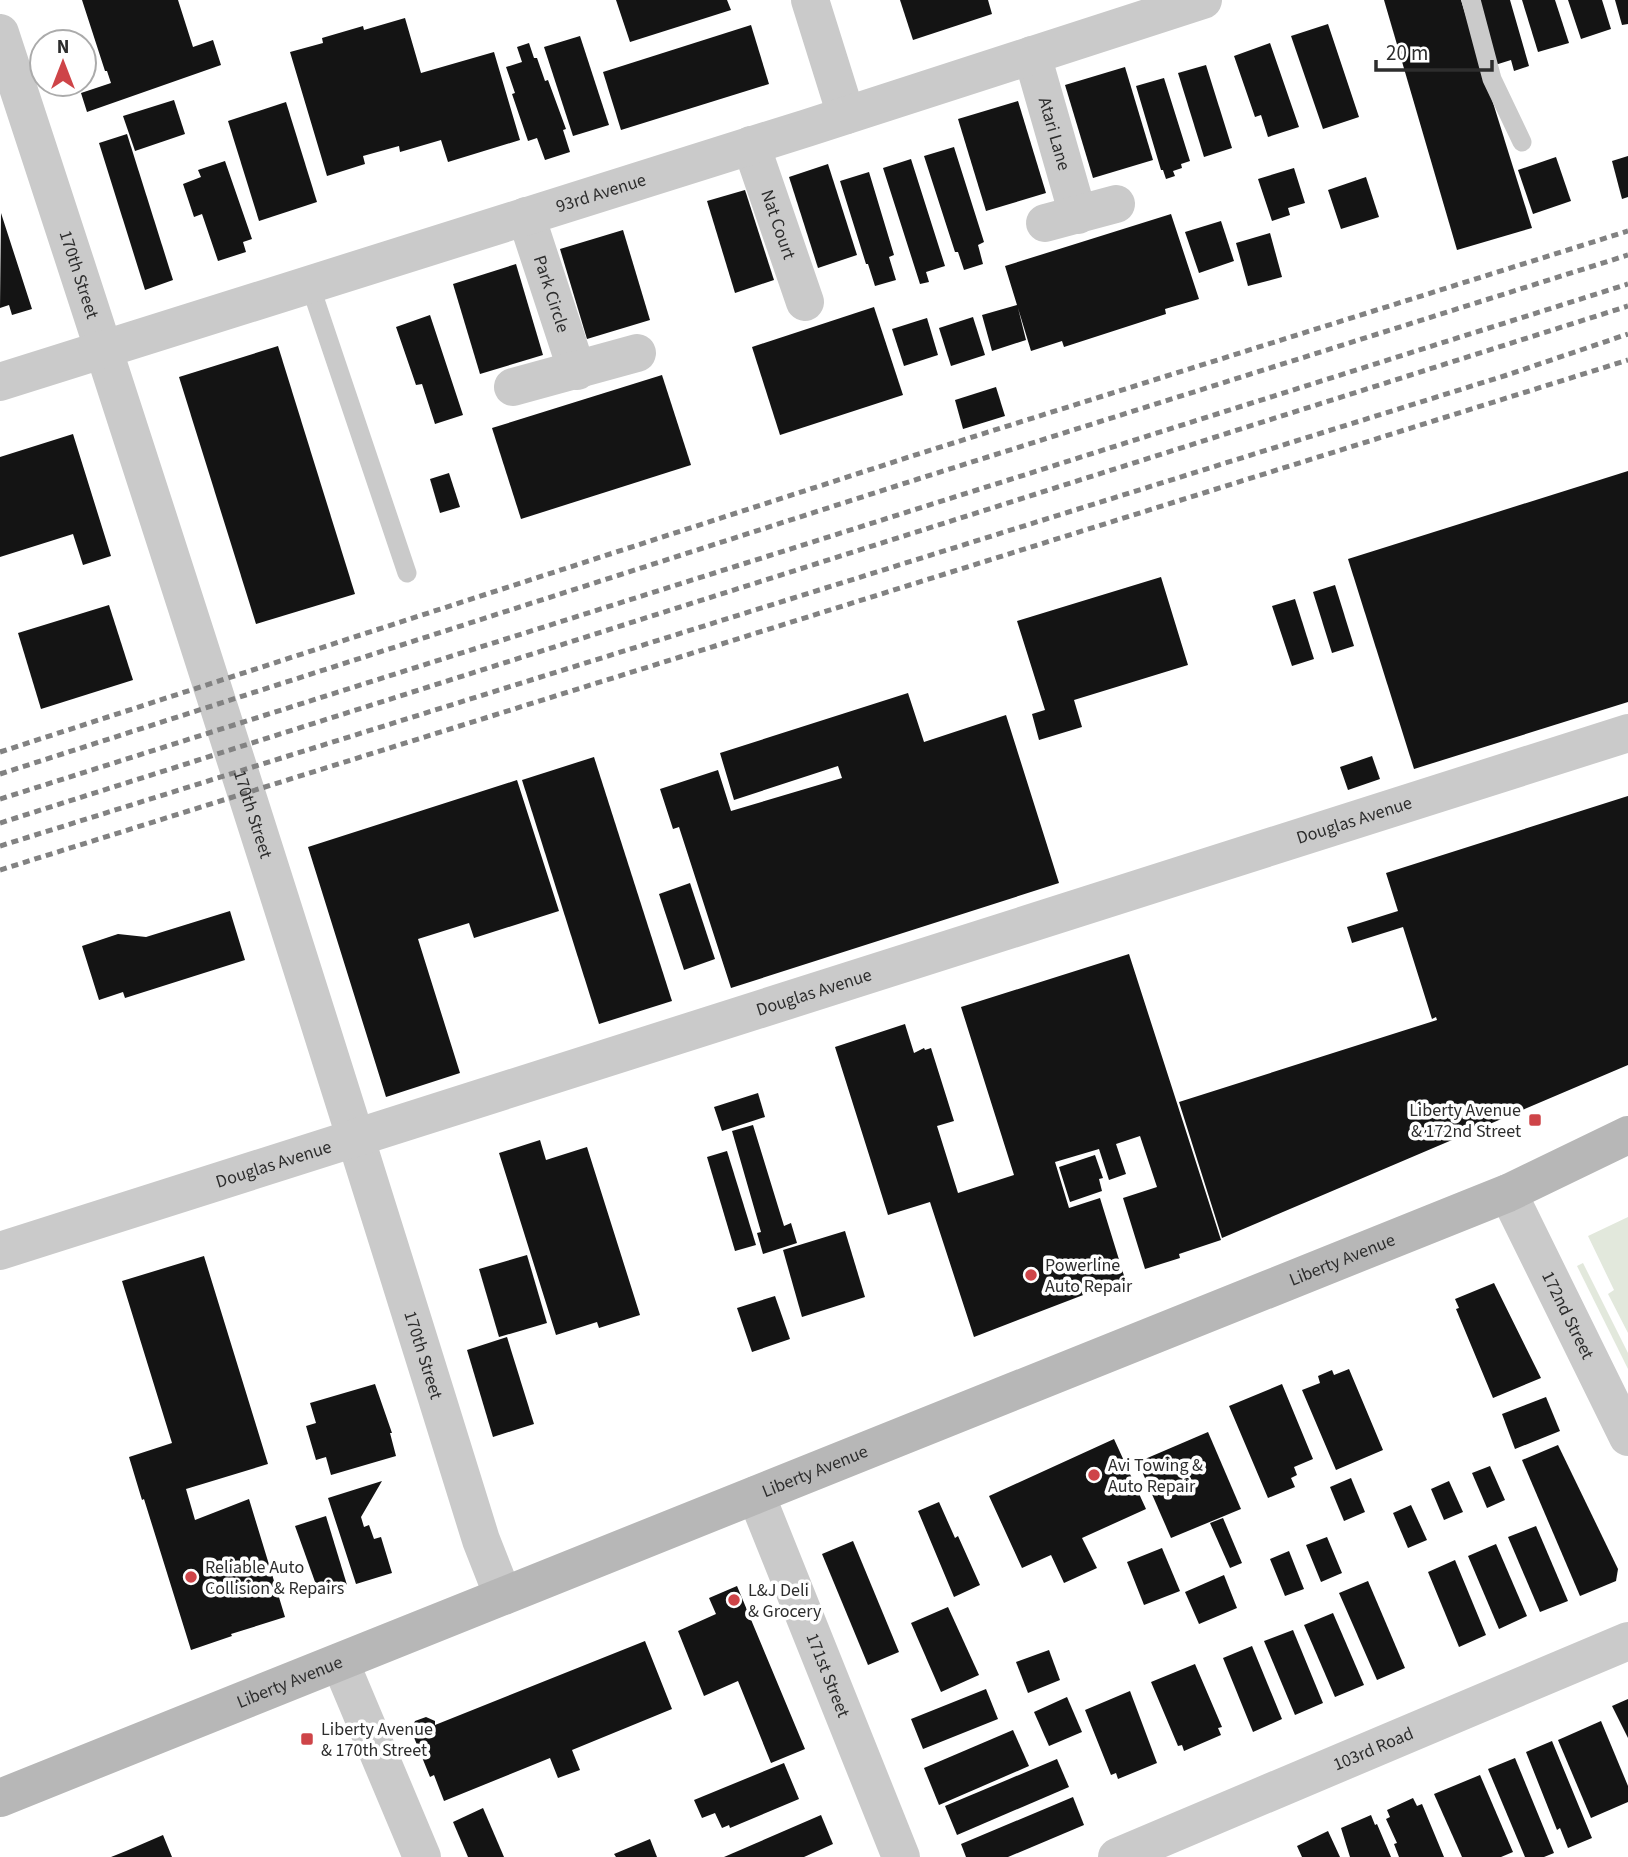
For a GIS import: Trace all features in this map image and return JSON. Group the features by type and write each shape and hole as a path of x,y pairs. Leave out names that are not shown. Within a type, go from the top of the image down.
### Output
{"main road":[{"name":"Liberty Avenue","path":"0,1798 1508,1192 1628,1135"}],"street":[{"path":"810,0 846,115"},
{"name":"93rd Avenue","path":"0,382 1203,0"},
{"name":"170th Street","path":"0,33 356,1136 481,1540 503,1596"},
{"name":"Atari Lane","path":"1032,55 1061,219 1116,205"},
{"name":"Nat Court","path":"751,145 805,302"},
{"name":"Park Circle","path":"526,216 577,371"},
{"path":"513,387 637,353"},
{"name":"Douglas Avenue","path":"0,1251 1628,733"},
{"name":"172nd Street","path":"1508,1192 1628,1437"},
{"name":"171st Street","path":"756,1494 901,1857"},
{"name":"103rd Road","path":"1117,1857 1628,1641"},
{"path":"340,1662 422,1857"}],"lane":[{"path":"1471,0 1492,79 1522,142"},
{"path":"310,285 407,573"}],"shaded area":[{"path":"1628,1217 1628,1333 1608,1294 1614,1290 1588,1236"},
{"path":"1583,1263 1628,1353 1628,1369 1577,1266"}],"building":[{"path":"82,0 178,0 193,47 213,40 221,65 87,112 83,98 98,98 98,87 111,83 98,49 98,28 91,28"},
{"path":"616,0 727,0 731,10 630,42"},
{"path":"900,0 988,0 992,14 913,40"},
{"path":"1384,0 1461,0 1532,228 1457,250"},
{"path":"1475,0 1510,0 1529,66 1514,71 1511,60 1495,65"},
{"path":"1522,0 1555,0 1569,43 1538,52"},
{"path":"1568,0 1602,0 1611,29 1581,39"},
{"path":"1615,0 1628,0 1628,24 1622,25"},
{"path":"405,18 421,73 494,52 520,140 448,162 441,140 400,152 399,146 363,156 365,164 327,176 290,52 323,43 322,38"},
{"path":"1328,24 1359,117 1323,129 1291,36"},
{"path":"751,25 769,84 621,130 603,72"},
{"path":"580,36 609,125 573,136 544,47"},
{"path":"529,43 545,81 548,80 566,129 563,130 570,152 545,160 537,138 528,141 506,67 522,62 517,47"},
{"path":"1270,43 1299,127 1268,137 1261,115 1255,117 1234,56"},
{"path":"1206,65 1232,148 1204,157 1178,73"},
{"path":"1125,67 1153,160 1093,178 1065,85"},
{"path":"1164,78 1190,161 1173,171 1175,176 1166,179 1136,86"},
{"path":"174,100 185,134 135,151 123,116"},
{"path":"1018,101 1046,193 986,211 958,119"},
{"path":"286,102 317,202 259,221 228,121"},
{"path":"127,134 173,280 145,290 99,143"},
{"path":"954,147 984,242 978,245 983,264 964,270 958,252 955,252 924,156"},
{"path":"1628,156 1628,197 1622,199 1612,161"},
{"path":"1556,157 1571,201 1533,214 1518,170"},
{"path":"911,159 945,266 926,272 929,282 920,284 883,168"},
{"path":"225,161 252,239 243,242 246,252 218,261 202,214 194,217 183,184 201,177 198,170"},
{"path":"828,164 857,255 818,268 789,177"},
{"path":"1294,168 1305,203 1288,208 1290,215 1272,221 1258,179"},
{"path":"869,172 894,255 889,257 896,280 875,286 840,181"},
{"path":"1366,177 1379,217 1341,229 1328,190"},
{"path":"745,190 774,280 735,293 707,201"},
{"path":"1,213 32,309 12,315 9,305 0,308"},
{"path":"1171,214 1199,299 1165,309 1166,314 1064,347 1062,341 1031,351 1018,308 1026,340 992,351 982,315 1017,305 1005,266"},
{"path":"1221,221 1234,261 1199,273 1185,232"},
{"path":"623,230 650,320 587,339 560,249"},
{"path":"1270,233 1282,277 1248,286 1236,243"},
{"path":"516,264 543,355 480,374 453,284"},
{"path":"874,307 903,395 780,435 752,347"},
{"path":"430,315 463,415 435,424 422,384 416,385 396,327"},
{"path":"973,317 985,355 951,366 939,328"},
{"path":"927,318 938,355 904,366 892,329"},
{"path":"278,346 355,594 256,624 179,377"},
{"path":"662,375 691,465 521,519 492,428"},
{"path":"996,387 1005,416 963,429 955,400"},
{"path":"73,434 111,556 83,565 73,534 0,557 0,457"},
{"path":"1628,471 1628,702 1414,769 1348,559"},
{"path":"449,473 460,507 440,513 430,479"},
{"path":"1161,577 1188,665 1074,700 1082,727 1039,740 1032,714 1045,710 1017,621"},
{"path":"1335,585 1354,646 1332,653 1313,592"},
{"path":"1295,599 1314,659 1292,666 1272,606"},
{"path":"109,605 133,680 41,709 18,633"},
{"path":"908,693 924,742 1006,715 1059,883 731,988 679,827 673,829 660,789 718,770 731,811 842,778 838,766 734,800 720,753"},
{"path":"1372,756 1380,779 1348,790 1340,767"},
{"path":"594,757 672,1001 599,1024 522,780"},
{"path":"517,780 559,911 474,938 469,923 418,939 460,1073 386,1097 308,847"},
{"path":"1628,796 1628,1065 1222,1238 1179,1102 1437,1020 1436,1017 1432,1019 1403,927 1352,943 1347,927 1398,911 1386,873"},
{"path":"690,883 715,959 684,970 659,894"},
{"path":"230,911 245,960 125,998 123,992 99,1000 82,946 118,934 146,937"},
{"path":"1129,954 1221,1240 1179,1254 1180,1258 1145,1269 1123,1198 1157,1187 1140,1136 1116,1144 1126,1174 1109,1180 1099,1149 1055,1162 1069,1208 1100,1198 1125,1279 974,1337 930,1202 888,1215 835,1047 905,1024 914,1053 931,1048 954,1121 937,1126 958,1193 1014,1175 961,1007"},
{"path":"758,1093 765,1117 722,1131 714,1107"},
{"path":"753,1125 784,1226 791,1223 797,1243 763,1254 757,1233 761,1232 732,1131"},
{"path":"540,1140 546,1160 587,1147 640,1315 599,1328 597,1322 556,1335 499,1153"},
{"path":"727,1151 756,1245 735,1251 707,1157"},
{"path":"1095,1155 1103,1178 1099,1179 1102,1191 1070,1202 1059,1167"},
{"path":"845,1231 865,1297 802,1317 783,1250"},
{"path":"527,1255 547,1323 499,1337 479,1269"},
{"path":"204,1256 268,1464 186,1489 195,1520 249,1499 285,1617 191,1650 129,1457 172,1443 122,1281"},
{"path":"1494,1283 1541,1378 1493,1398 1456,1309 1459,1308 1455,1299"},
{"path":"775,1296 790,1339 752,1352 737,1308"},
{"path":"507,1337 534,1424 493,1437 467,1350"},
{"path":"1349,1369 1383,1450 1336,1470 1302,1390 1320,1383 1318,1376 1332,1370 1334,1375"},
{"path":"375,1384 392,1433 396,1456 331,1475 326,1457 316,1460 306,1426 316,1423 310,1403"},
{"path":"1282,1384 1313,1459 1294,1467 1297,1475 1291,1478 1295,1487 1268,1498 1229,1406"},
{"path":"1546,1397 1560,1431 1515,1449 1502,1414"},
{"path":"1208,1432 1241,1509 1171,1538 1138,1462"},
{"path":"1114,1439 1146,1509 1082,1538 1097,1568 1064,1583 1051,1555 1022,1568 989,1496"},
{"path":"1558,1445 1618,1569 1616,1581 1580,1596 1522,1460"},
{"path":"1490,1466 1505,1500 1487,1508 1472,1473"},
{"path":"1351,1478 1365,1512 1344,1521 1330,1487"},
{"path":"382,1481 361,1517 364,1527 369,1525 374,1539 381,1537 392,1573 356,1584 328,1498"},
{"path":"1449,1481 1463,1512 1444,1520 1431,1489"},
{"path":"939,1502 980,1585 954,1597 918,1511"},
{"path":"1411,1505 1427,1540 1408,1548 1393,1513"},
{"path":"326,1516 347,1585 319,1593 295,1526"},
{"path":"1223,1518 1242,1563 1230,1568 1210,1523"},
{"path":"1536,1526 1568,1601 1540,1612 1508,1537"},
{"path":"1327,1537 1342,1573 1321,1582 1306,1545"},
{"path":"853,1541 899,1652 868,1665 822,1554"},
{"path":"1496,1544 1527,1616 1499,1629 1468,1556"},
{"path":"1162,1548 1180,1591 1144,1605 1127,1562"},
{"path":"1289,1551 1304,1589 1285,1596 1270,1559"},
{"path":"1455,1560 1486,1635 1459,1647 1428,1572"},
{"path":"1224,1575 1237,1608 1199,1624 1185,1592"},
{"path":"1368,1581 1405,1668 1377,1680 1339,1593"},
{"path":"737,1586 805,1749 771,1763 738,1681 704,1696 678,1631 716,1614 709,1598"},
{"path":"948,1607 979,1675 941,1692 911,1623"},
{"path":"1333,1613 1364,1685 1335,1697 1304,1625"},
{"path":"1293,1630 1323,1703 1295,1715 1264,1641"},
{"path":"645,1641 672,1709 572,1750 580,1770 558,1778 550,1758 444,1801 434,1775 430,1777 411,1730 415,1721 426,1717 435,1721 435,1725"},
{"path":"1252,1646 1282,1719 1253,1732 1223,1658"},
{"path":"1049,1650 1060,1680 1028,1693 1016,1662"},
{"path":"1195,1664 1222,1727 1218,1728 1221,1735 1184,1751 1182,1745 1178,1746 1151,1682"},
{"path":"986,1689 998,1719 923,1749 911,1719"},
{"path":"1130,1691 1157,1763 1118,1779 1116,1773 1111,1775 1085,1710"},
{"path":"1067,1697 1082,1732 1049,1746 1034,1712"},
{"path":"1628,1699 1628,1738 1612,1706"},
{"path":"1601,1721 1628,1786 1628,1802 1591,1818 1558,1740"},
{"path":"1013,1730 1029,1766 939,1805 924,1768"},
{"path":"1552,1741 1592,1838 1568,1848 1560,1828 1557,1830 1526,1752"},
{"path":"1515,1758 1554,1853 1544,1857 1525,1857 1488,1769"},
{"path":"1057,1759 1069,1787 957,1835 945,1806"},
{"path":"784,1763 799,1799 730,1828 729,1825 722,1828 715,1813 702,1818 694,1800"},
{"path":"1480,1775 1513,1852 1501,1857 1462,1857 1434,1794"},
{"path":"1073,1797 1084,1825 1008,1857 966,1857 961,1844"},
{"path":"1413,1798 1417,1806 1422,1804 1444,1857 1399,1857 1394,1844 1397,1843 1386,1819 1390,1817 1387,1810"},
{"path":"483,1808 504,1857 468,1857 453,1822"},
{"path":"821,1815 833,1844 804,1857 724,1857"},
{"path":"1371,1815 1391,1857 1350,1857 1341,1828"},
{"path":"1328,1831 1340,1857 1302,1857 1297,1846"},
{"path":"163,1835 172,1857 111,1857 126,1851"},
{"path":"650,1839 657,1857 616,1857 614,1854"}],"railway":[{"path":"0,752 912,456 1628,231"},
{"path":"0,774 918,479 1628,255"},
{"path":"0,799 1628,284"},
{"path":"0,823 1628,306"},
{"path":"0,846 1507,375 1628,334"},
{"path":"0,870 1628,360"}],"place":[{"name":"Liberty Avenue & 172nd Street","path":"1535,1120"},
{"name":"Powerline Auto Repair","path":"1031,1275"},
{"name":"Avi Towing & Auto Repair","path":"1094,1475"},
{"name":"Reliable Auto Collision & Repairs","path":"191,1577"},
{"name":"L&J Deli & Grocery","path":"734,1600"},
{"name":"Liberty Avenue & 170th Street","path":"307,1739"}]}
